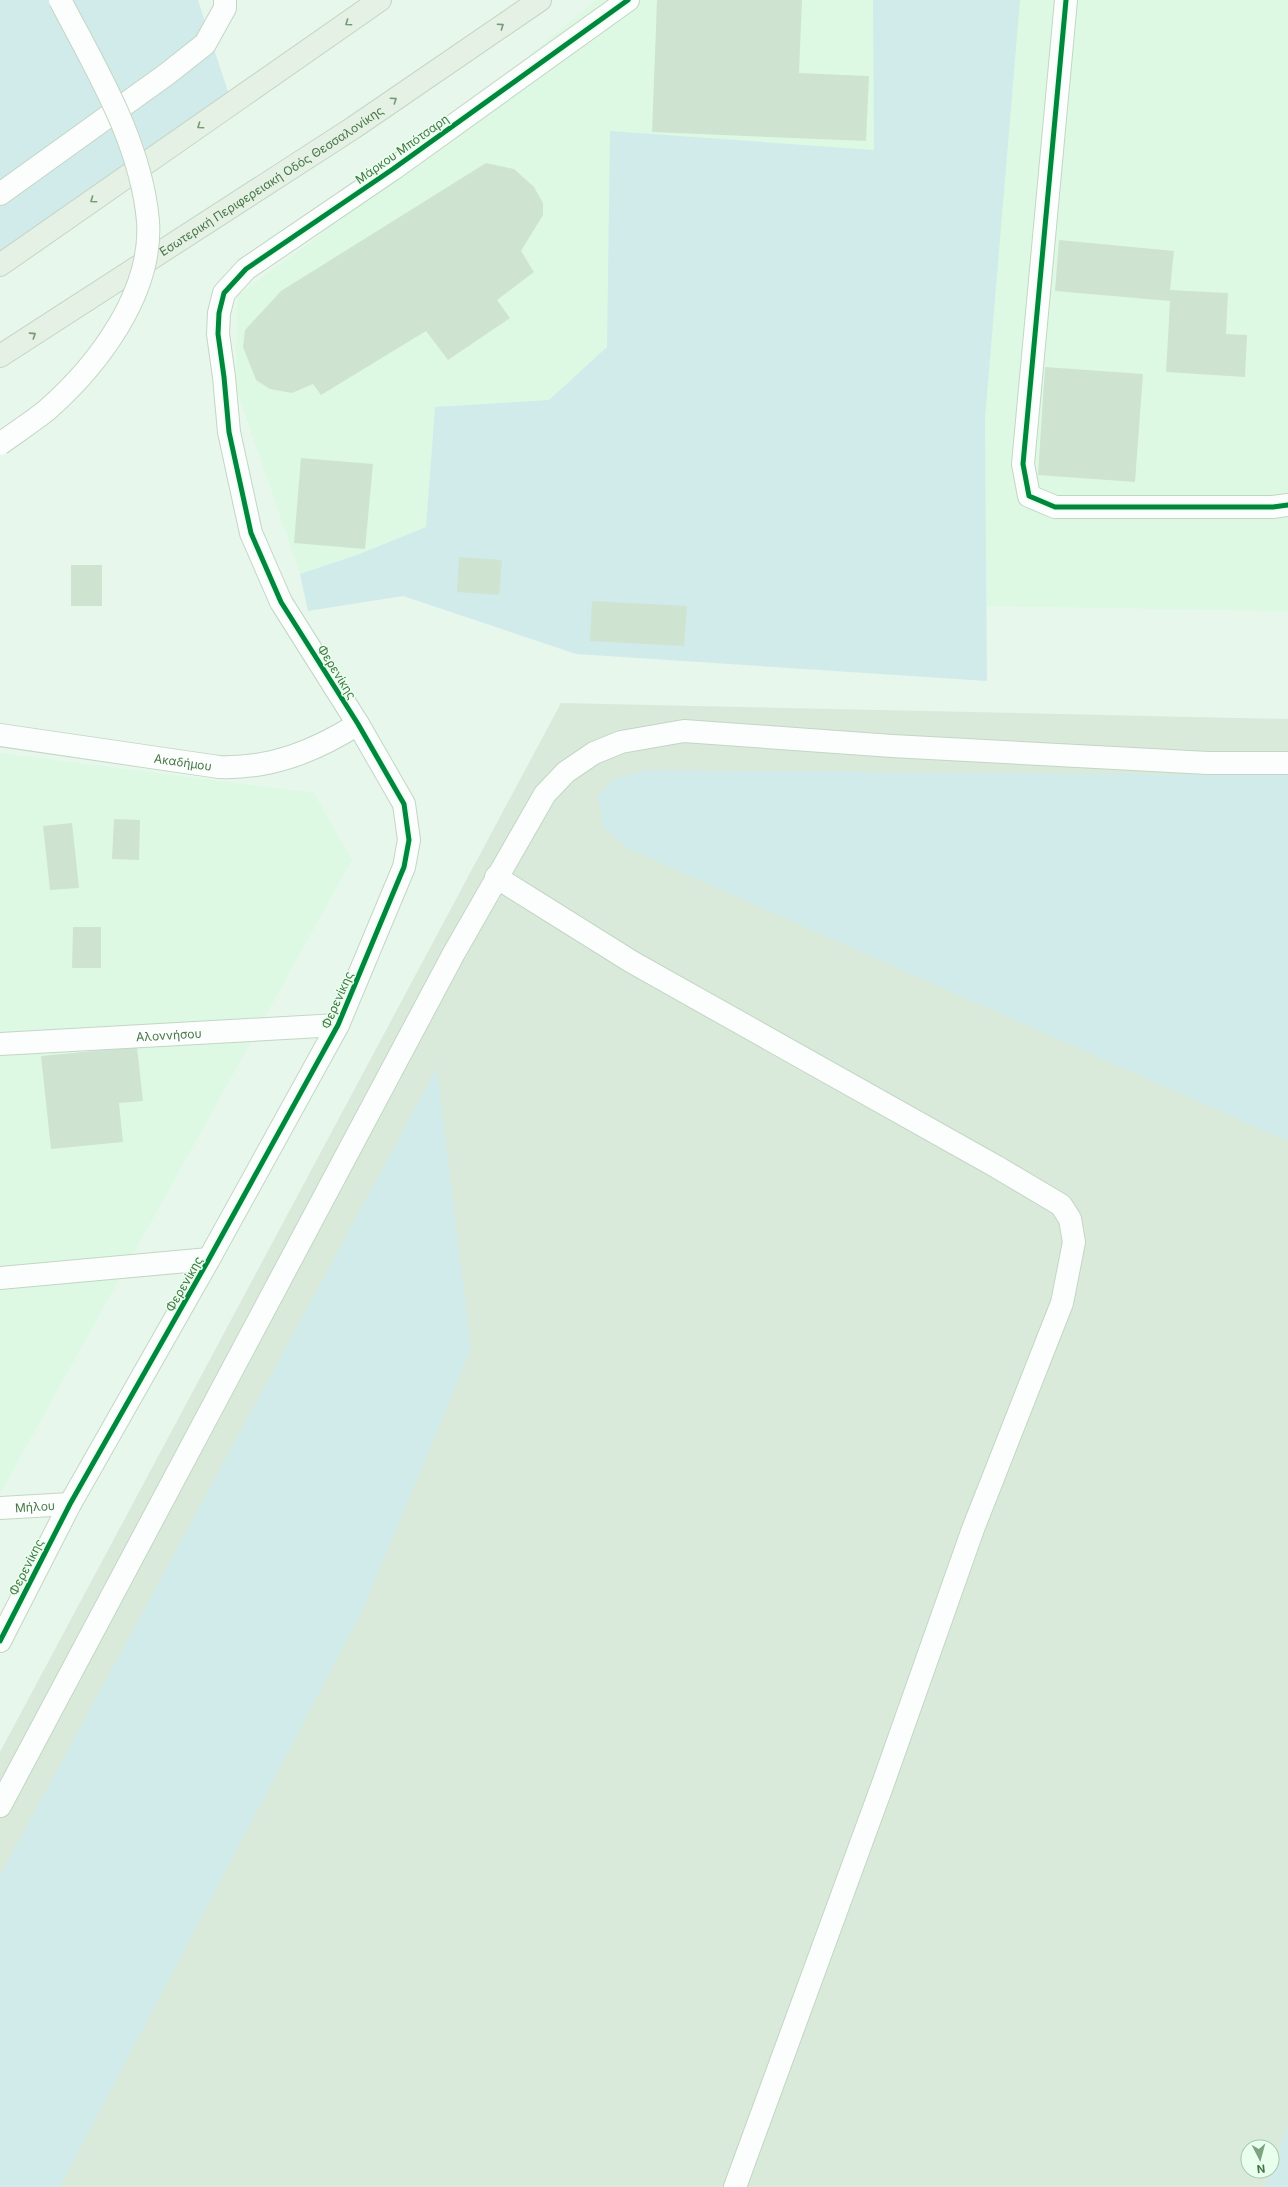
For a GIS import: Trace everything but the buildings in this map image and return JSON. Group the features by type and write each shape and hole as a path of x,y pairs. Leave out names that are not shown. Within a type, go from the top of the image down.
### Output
{"highway":[{"path":"0,265 380,0"},
{"name":"Εσωτερική Περιφερειακή Οδός Θεσσαλονίκης","path":"0,356 353,128 540,0"}],"street":[{"path":"0,444 50,406 89,367 106,345 120,323 138,284 148,243 146,208 128,140 109,95 60,0"},
{"name":"Μάρκου Μπότσαρη","path":"218,334 219,313 224,293 246,269 393,169 628,0"},
{"path":"1066,0 1022,464 1029,496 1055,507 1273,507 1288,505"},
{"path":"0,194 167,74 205,44 225,4"},
{"name":"Φερενίκης","path":"0,1641 70,1504 209,1259 338,1025 404,867 408,840 404,804 358,724 281,602 251,533 229,432 224,376 218,334"},
{"name":"Ακαδήμου","path":"0,735 219,767 240,768 275,762 306,752 337,737 358,724"},
{"path":"0,1806 442,974 496,877 545,794 566,772 594,753 621,742 684,731 900,746 1192,762 1288,763"},
{"path":"496,877 632,962 990,1163 1061,1205 1070,1219 1074,1242 1062,1303 973,1529 885,1778 735,2187"},
{"name":"Αλοννήσου","path":"0,1044 338,1025"},
{"path":"0,1278 209,1259"},
{"name":"Μήλου","path":"0,1508 70,1504"}],"shaded area":[{"path":"0,0 198,0 232,104 0,269"},
{"path":"596,0 1288,0 1288,611 403,596 300,574 236,388 237,296 316,238 462,111"},
{"path":"873,0 1020,0 985,419 987,681 576,654 403,596 308,611 300,574 357,555 426,527 435,407 549,400 607,347 610,131 874,150"},
{"path":"561,703 1288,719 1288,2187 0,2187 0,1752"},
{"path":"0,753 314,793 352,860 0,1494"},
{"path":"645,770 1288,775 1288,1141 629,849 603,827 598,796 613,780"},
{"path":"437,1068 471,1349 363,1609 60,2187 0,2187 0,1876"},
{"path":"1288,2125 1288,2187 1264,2187 1268,2179 1280,2179 1280,2148"}],"cycle path":[{"path":"0,1641 70,1504 209,1259 338,1025 404,867 409,840 404,804 358,724 281,602 251,533 229,432 218,334 219,313 224,293 246,269 393,169 628,0"},
{"path":"1066,0 1023,464 1029,496 1055,507 1273,507 1288,505"}]}
